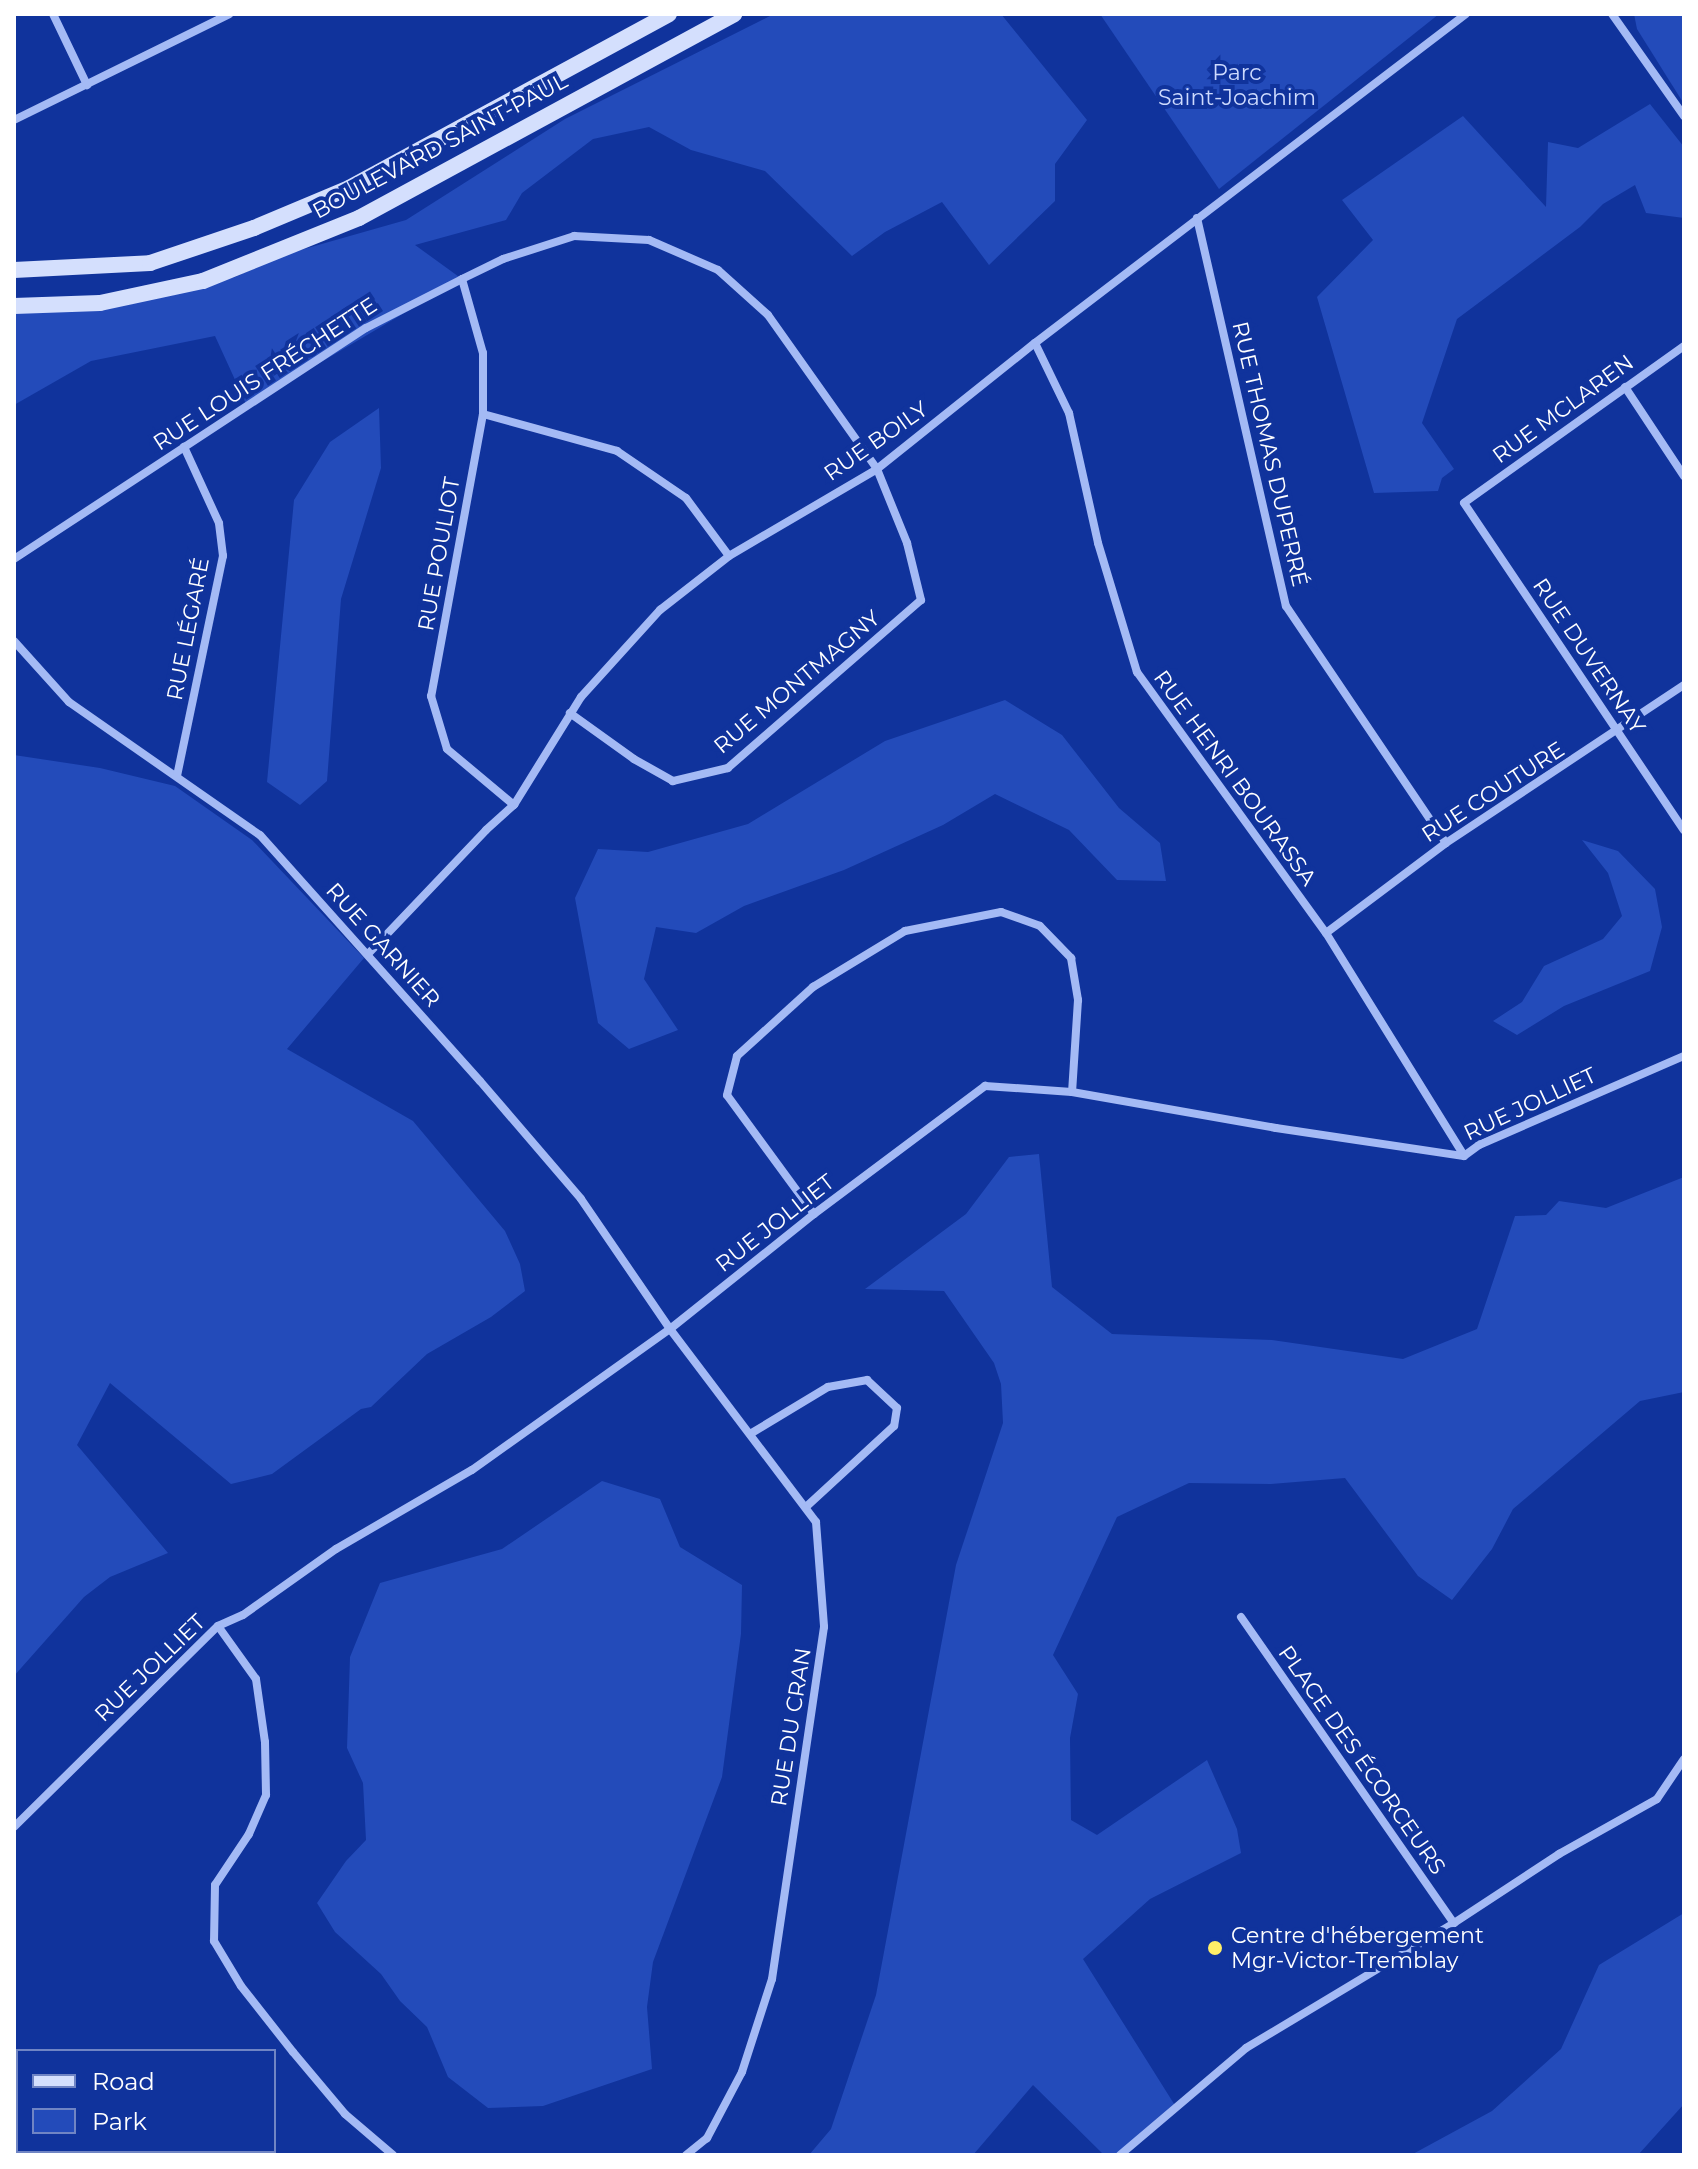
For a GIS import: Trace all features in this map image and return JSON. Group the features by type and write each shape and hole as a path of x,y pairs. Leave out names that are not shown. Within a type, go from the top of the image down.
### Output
{"main road":[{"name":"BOULEVARD SAINT-PAUL","path":"14,270 150,263 254,228 349,188 669,14"},
{"name":"BOULEVARD SAINT-PAUL","path":"14,306 100,303 203,281 359,218 734,14"}],"street":[{"path":"53,14 87,85"},
{"path":"14,120 229,14"},
{"name":"RUE BOILY","path":"368,954 486,830 514,805 570,713 660,610 729,556 877,469 1035,343 1466,14"},
{"path":"1612,14 1684,116"},
{"name":"RUE THOMAS DUPERRÉ","path":"1197,218 1286,606 1446,843"},
{"name":"RUE LOUIS FRÉCHETTE","path":"14,559 366,328 503,259 574,236 649,240 718,270 768,315 877,469"},
{"name":"RUE POULIOT","path":"462,279 483,353 483,414 431,696 447,749 514,805"},
{"name":"RUE HENRI BOURASSA","path":"1035,343 1069,413 1098,543 1137,672 1326,933 1464,1156"},
{"name":"RUE MCLAREN","path":"1464,503 1684,346"},
{"path":"1625,387 1684,476"},
{"path":"483,414 617,451 686,498 729,556"},
{"name":"RUE LÉGARÉ","path":"177,776 223,556 219,523 184,447"},
{"name":"RUE MONTMAGNY","path":"570,713 634,759 673,781 728,768 921,600 907,543 877,469"},
{"name":"RUE DUVERNAY","path":"1464,503 1684,830"},
{"name":"RUE GARNIER","path":"14,641 69,702 260,835 581,1199 670,1329"},
{"name":"RUE COUTURE","path":"1326,933 1446,843 1684,685"},
{"path":"814,1214 727,1095 737,1056 813,987 905,931 1001,912 1040,926 1071,958 1078,1000 1072,1092"},
{"name":"RUE JOLLIET","path":"14,1827 218,1626 243,1615 336,1549 472,1470 670,1329 814,1214 985,1086 1072,1092 1276,1128 1464,1156 1508,1132 1684,1056"},
{"name":"RUE DU CRAN","path":"670,1329 816,1522 824,1627 772,1979 742,2072 707,2138 686,2155"},
{"path":"750,1434 828,1387 867,1380 897,1408 894,1426 806,1507"},
{"name":"PLACE DES ÉCORCEURS","path":"1241,1617 1454,1923"},
{"path":"218,1626 256,1679 265,1742 266,1795 249,1834 215,1885 214,1941 241,1986 293,2052 345,2114 393,2155"},
{"path":"1120,2155 1246,2048 1454,1923 1559,1854 1657,1799 1684,1759"}],"green space":[{"path":"774,14 1001,14 1087,120 1055,164 1055,201 989,265 942,202 885,232 852,256 765,171 691,150 649,127 593,139 522,193 506,220 415,245 462,279 247,406 215,336 91,361 14,405 14,310 171,293 235,277 290,253 406,220 565,119"},
{"name":"Parc Saint-Joachim","path":"1100,14 1439,14 1219,189"},
{"path":"1634,14 1684,14 1684,104 1637,29"},
{"path":"1650,104 1684,147 1684,218 1646,213 1635,185 1603,204 1580,227 1457,319 1422,423 1454,469 1442,478 1438,491 1374,493 1317,297 1373,240 1342,200 1463,116 1546,207 1548,142 1578,148"},
{"path":"379,408 381,468 341,599 327,781 300,805 267,782 294,500 330,442"},
{"path":"1005,700 1062,735 1119,808 1160,843 1166,881 1117,880 1069,830 995,794 943,825 844,870 744,906 696,933 656,927 644,979 678,1030 629,1049 598,1023 575,898 598,849 648,852 748,824 885,741"},
{"path":"14,755 100,768 175,786 252,840 364,958 287,1049 413,1121 505,1231 520,1264 525,1291 491,1317 427,1354 371,1407 361,1409 272,1474 231,1484 110,1383 77,1445 168,1553 110,1577 84,1597 14,1676"},
{"path":"1582,840 1618,851 1655,889 1662,927 1650,971 1564,1006 1517,1035 1493,1021 1522,1002 1544,966 1603,939 1622,916 1608,873"},
{"path":"1039,1154 1052,1287 1112,1334 1272,1340 1403,1359 1477,1329 1515,1216 1546,1215 1559,1201 1606,1208 1684,1177 1684,1392 1640,1401 1513,1509 1492,1549 1452,1600 1418,1576 1345,1478 1271,1484 1189,1483 1117,1517 1053,1655 1078,1694 1070,1738 1071,1820 1097,1835 1207,1760 1237,1829 1241,1853 1150,1899 1083,1959 1176,2107 1120,2155 1104,2155 1033,2085 973,2155 809,2155 831,2129 876,1995 956,1565 1003,1423 1001,1384 994,1363 944,1291 865,1289 966,1214 1009,1157"},
{"path":"602,1481 660,1499 680,1547 742,1585 741,1634 722,1777 653,1962 647,2007 652,2069 543,2106 488,2108 448,2077 427,2027 400,2001 381,1974 335,1932 317,1903 346,1861 366,1840 363,1783 347,1748 350,1657 380,1583 502,1549"},
{"path":"1684,1913 1684,2104 1638,2155 1411,2155 1492,2111 1561,2049 1599,1965"},
{"path":"182,2153 271,2155 183,2155"}],"place":[{"name":"Centre d'hébergement Mgr-Victor-Tremblay","path":"1215,1948"}]}
